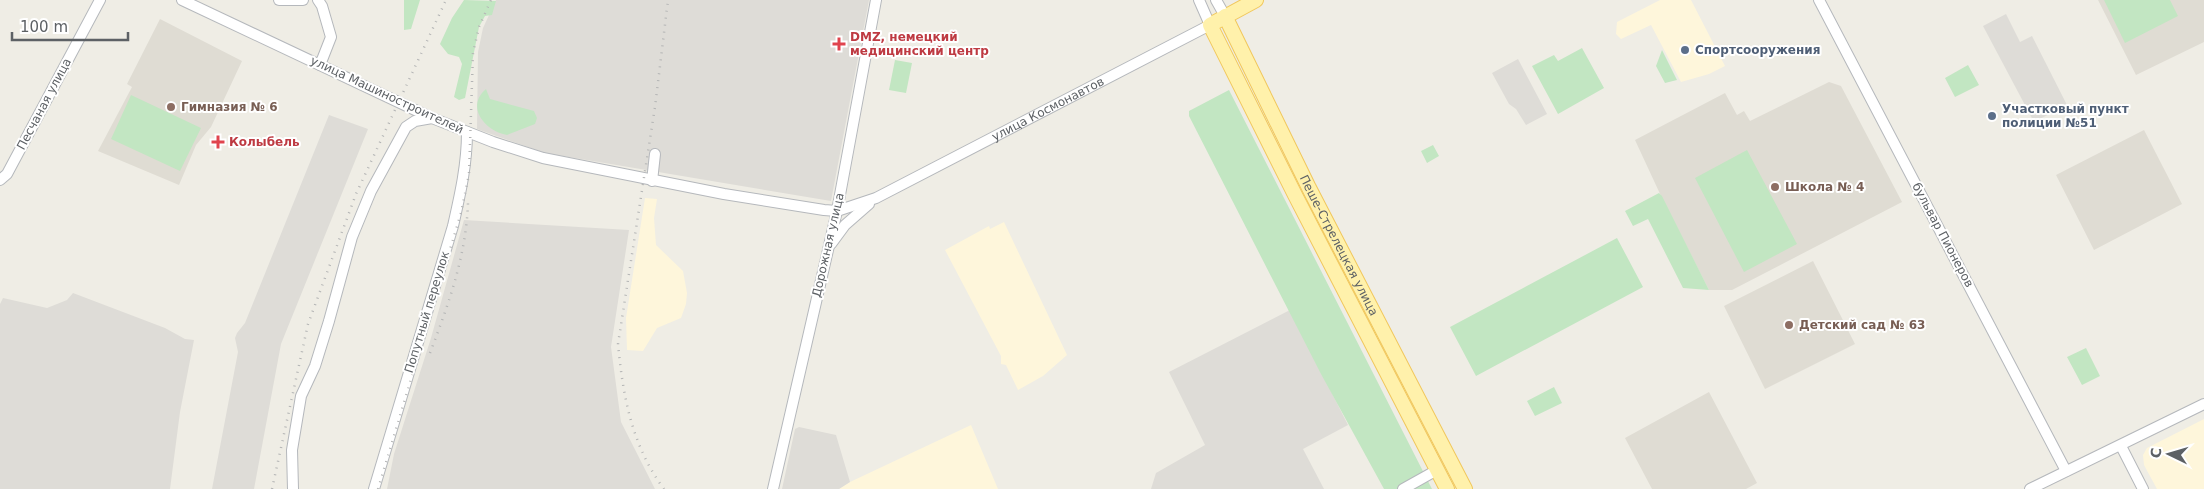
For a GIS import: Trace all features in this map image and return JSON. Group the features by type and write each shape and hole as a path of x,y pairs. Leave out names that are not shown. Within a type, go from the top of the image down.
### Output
{"main road":[{"name":"улица Космонавтов","path":"1210,25 1256,0"},
{"name":"Пеше-Стрелецкая улица","path":"1225,16 1309,188 1465,489"},
{"name":"Пеше-Стрелецкая улица","path":"1210,25 1295,195 1447,489"}],"street":[{"name":"Песчаная улица","path":"0,180 7,174 100,0"},
{"name":"улица Машиностроителей","path":"182,0 432,118 543,158 724,194 837,211"},
{"path":"279,0 302,0"},
{"path":"318,0 322,6 331,37 320,65"},
{"name":"Дорожная улица","path":"773,489 837,211 876,0"},
{"name":"Пеше-Стрелецкая улица","path":"1199,0 1210,25"},
{"name":"Пеше-Стрелецкая улица","path":"1216,0 1225,16"},
{"name":"бульвар Пионеров","path":"1819,0 2066,471"},
{"name":"улица Космонавтов","path":"837,211 876,198 1210,25"},
{"path":"293,489 292,450 301,396 315,366 327,330 352,237 371,191 406,127 415,121 432,118"},
{"name":"Попутный переулок","path":"374,489 452,226 462,187 467,132"},
{"path":"652,180 655,154"},
{"path":"828,249 845,225 876,198"},
{"path":"2030,489 2204,404"},
{"path":"2121,446 2144,489"},
{"path":"1403,489 1437,470"}],"shaded area":[{"path":"496,0 869,0 831,201 545,153 477,129 478,52 483,28"},
{"path":"1660,0 1691,0 1725,66 1709,74 1681,82 1651,25 1621,39 1616,34 1617,22"},
{"path":"2098,0 2204,0 2204,42 2136,75"},
{"path":"2006,14 2020,42 2032,36 2067,105 2034,122 1983,26"},
{"name":"Гимназия № 6","path":"160,19 242,61 211,127 196,145 179,185 98,151 132,87 127,84"},
{"path":"1518,59 1547,114 1526,125 1516,109 1509,104 1492,73"},
{"name":"Школа № 4","path":"1829,82 1841,86 1902,202 1732,290 1709,290 1635,140 1725,93 1737,115 1744,111 1750,121"},
{"path":"329,115 368,129 281,344 254,489 212,489 238,352 235,338 245,323"},
{"path":"2144,130 2182,204 2094,250 2056,175"},
{"path":"645,198 657,199 654,218 656,245 683,271 687,293 686,304 681,318 657,328 643,351 627,350 626,318"},
{"path":"464,220 629,230 611,347 621,422 655,489 387,489 394,454 431,338"},
{"path":"1004,222 1067,355 1043,376 1018,390 1006,365 1001,364 1001,356 945,250 989,226 990,229"},
{"name":"Детский сад № 63","path":"1813,261 1855,344 1765,389 1724,306"},
{"path":"73,293 165,328 185,339 194,340 180,412 170,489 0,489 0,304 3,298 47,308 67,300"},
{"path":"1290,310 1348,425 1303,449 1324,489 1151,489 1156,473 1205,445 1169,372"},
{"path":"1709,392 1757,483 1746,489 1652,489 1625,438"},
{"path":"2204,419 2204,489 2157,489 2144,465 2143,455 2147,448"},
{"path":"971,425 998,489 839,489 850,482"},
{"path":"799,427 836,435 850,482 839,489 782,489 795,429"}],"green space":[{"path":"404,0 420,0 411,29 404,30"},
{"path":"464,0 496,1 492,15 485,16 479,27 465,98 459,100 454,97 462,64 459,57 448,54 440,44 452,18"},
{"path":"2104,0 2170,0 2178,16 2125,43"},
{"path":"1582,48 1604,88 1558,114 1532,66 1554,55 1558,61"},
{"path":"1662,50 1677,80 1665,83 1656,66"},
{"path":"895,60 912,63 906,93 889,90"},
{"path":"1968,65 1979,85 1955,97 1945,78"},
{"path":"486,89 490,99 534,111 537,118 535,124 507,135 491,129 480,117 477,103"},
{"path":"1229,90 1432,489 1384,489 1321,374 1189,116 1189,111"},
{"path":"131,95 201,128 180,171 111,139"},
{"path":"1433,145 1439,156 1427,163 1421,151"},
{"path":"1747,150 1797,244 1744,272 1695,178"},
{"path":"1659,193 1709,290 1683,288 1648,219 1633,226 1625,211"},
{"path":"1617,238 1643,287 1476,376 1450,327"},
{"path":"2086,348 2100,376 2082,385 2067,357"},
{"path":"1554,387 1562,403 1535,416 1527,401"}],"railway":[{"path":"272,489 308,324 356,194 446,0"},
{"path":"378,489 461,213 469,174 473,53 479,27 491,0"},
{"path":"664,489 644,456 631,420 626,402 618,344 655,107 668,0"},
{"path":"430,353 450,298 460,261 467,223 468,203"}],"place":[{"name":"DMZ, немецкий медицинский центр","path":"839,44"},
{"name":"Спортсооружения","path":"1685,50"},
{"name":"Гимназия № 6","path":"171,107"},
{"name":"Участковый пункт полиции №51","path":"1992,116"},
{"name":"Колыбель","path":"218,142"},
{"name":"Школа № 4","path":"1775,187"},
{"name":"Детский сад № 63","path":"1789,325"}]}
